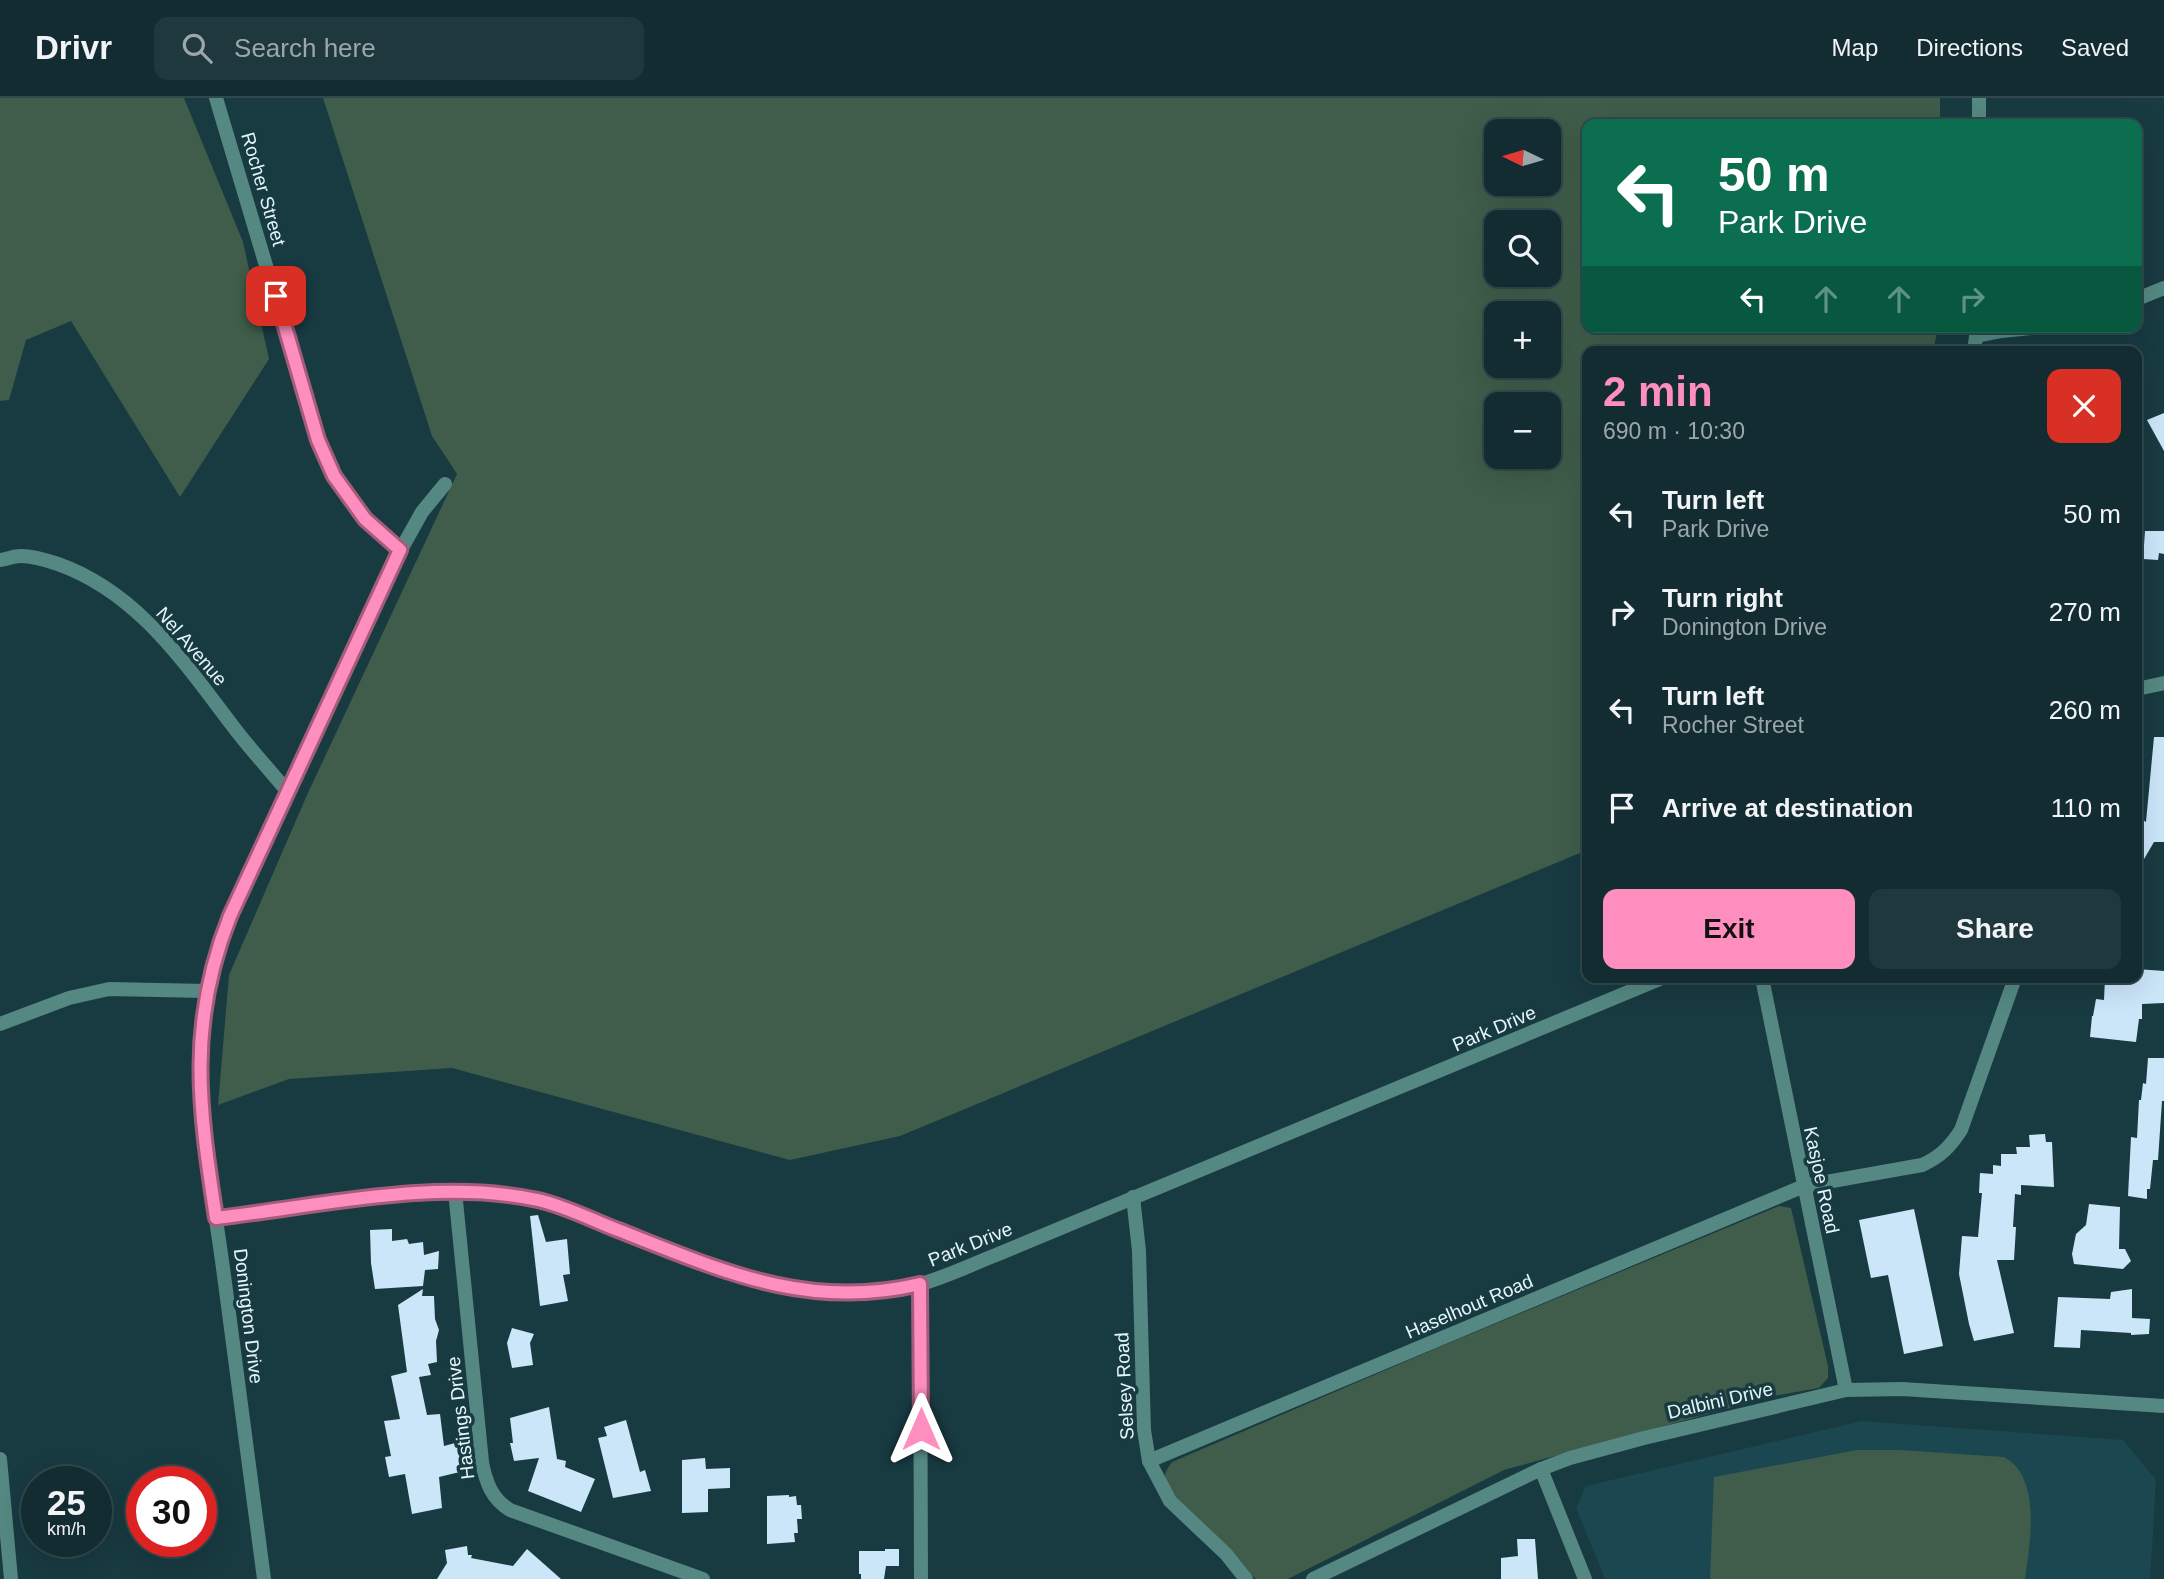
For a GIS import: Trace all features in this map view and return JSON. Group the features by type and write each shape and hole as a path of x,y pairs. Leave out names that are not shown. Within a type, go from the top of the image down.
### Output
{"street":[{"name":"Rocher Street","path":"216,98 318,440 334,476 348,497 365,519 400,550"},
{"path":"1979,98 1979,119"},
{"path":"2142,297 2164,288"},
{"name":"Donington Drive","path":"264,1579 204,1141 200,1057 207,991 225,929 287,791 400,550 422,512 444,484"},
{"name":"Nel Avenue","path":"0,560 21,556 44,559 82,572 133,608 190,667 233,727 287,791"},
{"path":"2142,688 2164,683"},
{"name":"Park Drive","path":"216,1218 400,1194 455,1191 513,1196 551,1204 746,1279 788,1288 854,1292 891,1290 920,1284 1650,983"},
{"name":"Kasjoe Road","path":"1763,983 1846,1390"},
{"name":"Haselhout Road","path":"1149,1461 1804,1186 1922,1165 1943,1153 1961,1130 2013,983"},
{"path":"0,1024 69,998 109,989 207,991"},
{"name":"Hastings Drive","path":"455,1191 482,1462 491,1492 501,1505 510,1510 704,1579"},
{"name":"Selsey Road","path":"1133,1197 1139,1251 1144,1430 1149,1461 1171,1501 1226,1555 1246,1579"},
{"path":"920,1284 921,1579"},
{"name":"Dalbini Drive","path":"1313,1579 1541,1469 1570,1458 1846,1390 1902,1389 2164,1406"},
{"path":"0,1459 11,1579"},
{"path":"1541,1469 1585,1579"}],"shaded area":[{"path":"1862,1421 2123,1440 2156,1480 2150,1579 1605,1579 1576,1508 1586,1486"}],"green space":[{"path":"0,98 184,98 243,242 269,359 180,497 71,321 26,340 9,400 0,401"},
{"path":"323,98 1940,98 1940,119 1582,119 1582,333 1937,333 1934,346 1582,346 1582,852 900,1136 790,1160 452,1068 289,1079 218,1105 229,975 307,795 457,474 432,436"},
{"path":"1779,1206 1791,1208 1828,1366 1828,1378 1819,1388 1773,1396 1504,1470 1288,1579 1256,1579 1204,1534 1170,1494 1165,1476 1172,1462"},
{"path":"1857,1450 2004,1457 2016,1467 2029,1495 2031,1530 2025,1579 1710,1579 1714,1477"}],"building":[{"path":"2164,413 2164,451 2147,420"},
{"path":"2145,531 2164,531 2164,554 2159,553 2158,560 2143,559"},
{"path":"2154,737 2164,737 2164,842 2154,842 2142,862 2142,819 2146,822"},
{"path":"2142,969 2164,971 2164,1003 2142,1004 2142,1019 2139,1019 2136,1042 2090,1037 2096,999 2104,1000 2105,983 2142,983"},
{"path":"2148,1058 2164,1058 2164,1101 2158,1160 2153,1160 2147,1199 2128,1196 2131,1137 2137,1138 2139,1100 2143,1083 2146,1084"},
{"path":"2045,1134 2046,1142 2052,1142 2054,1187 2021,1185 2021,1195 2015,1194 2014,1260 1997,1260 2014,1333 1974,1341 1959,1274 1962,1236 1978,1237 1982,1193 1979,1193 1980,1173 1993,1174 1993,1165 2001,1166 2001,1154 2017,1154 2016,1147 2030,1147 2029,1135"},
{"path":"2089,1204 2120,1207 2119,1249 2125,1249 2131,1261 2123,1269 2074,1264 2072,1254 2076,1234 2086,1225"},
{"path":"1914,1209 1943,1346 1904,1354 1888,1275 1871,1278 1859,1220"},
{"path":"538,1215 546,1242 567,1239 570,1274 563,1275 568,1301 540,1306 530,1216"},
{"path":"392,1229 392,1241 407,1239 409,1244 423,1242 424,1255 439,1251 438,1269 425,1270 423,1286 375,1289 370,1230"},
{"path":"423,1289 422,1296 434,1296 435,1319 439,1330 436,1341 437,1362 428,1364 431,1375 419,1377 427,1415 440,1414 444,1446 459,1442 464,1471 439,1477 442,1508 412,1514 405,1474 389,1477 385,1457 391,1456 384,1421 400,1419 391,1376 407,1372 398,1305"},
{"path":"2132,1289 2132,1318 2150,1319 2149,1334 2081,1330 2080,1348 2054,1347 2058,1297 2110,1299 2111,1292"},
{"path":"512,1328 534,1334 530,1343 533,1365 512,1368 507,1343"},
{"path":"549,1407 557,1459 566,1461 565,1467 595,1479 581,1512 528,1491 539,1458 514,1461 510,1443 513,1443 510,1418"},
{"path":"626,1420 640,1472 645,1470 651,1491 613,1498 598,1438 607,1436 604,1427"},
{"path":"705,1458 706,1469 730,1468 730,1488 708,1489 708,1512 682,1513 682,1460"},
{"path":"767,1496 796,1496 797,1505 801,1505 802,1519 797,1519 798,1533 794,1533 795,1542 767,1544"},
{"path":"1517,1539 1535,1539 1538,1579 1501,1579 1501,1558 1518,1556"},
{"path":"467,1546 471,1558 513,1566 527,1549 561,1579 437,1579 447,1563 445,1550"},
{"path":"899,1549 899,1566 886,1566 884,1579 861,1579 859,1551"}],"route":[{"path":"276,296 318,440 334,476 365,519 400,550 230,916 215,957 203,1016 200,1095 216,1218 400,1194 455,1191 513,1196 551,1204 746,1279 788,1288 841,1293 891,1290 920,1284 921,1429"}]}
